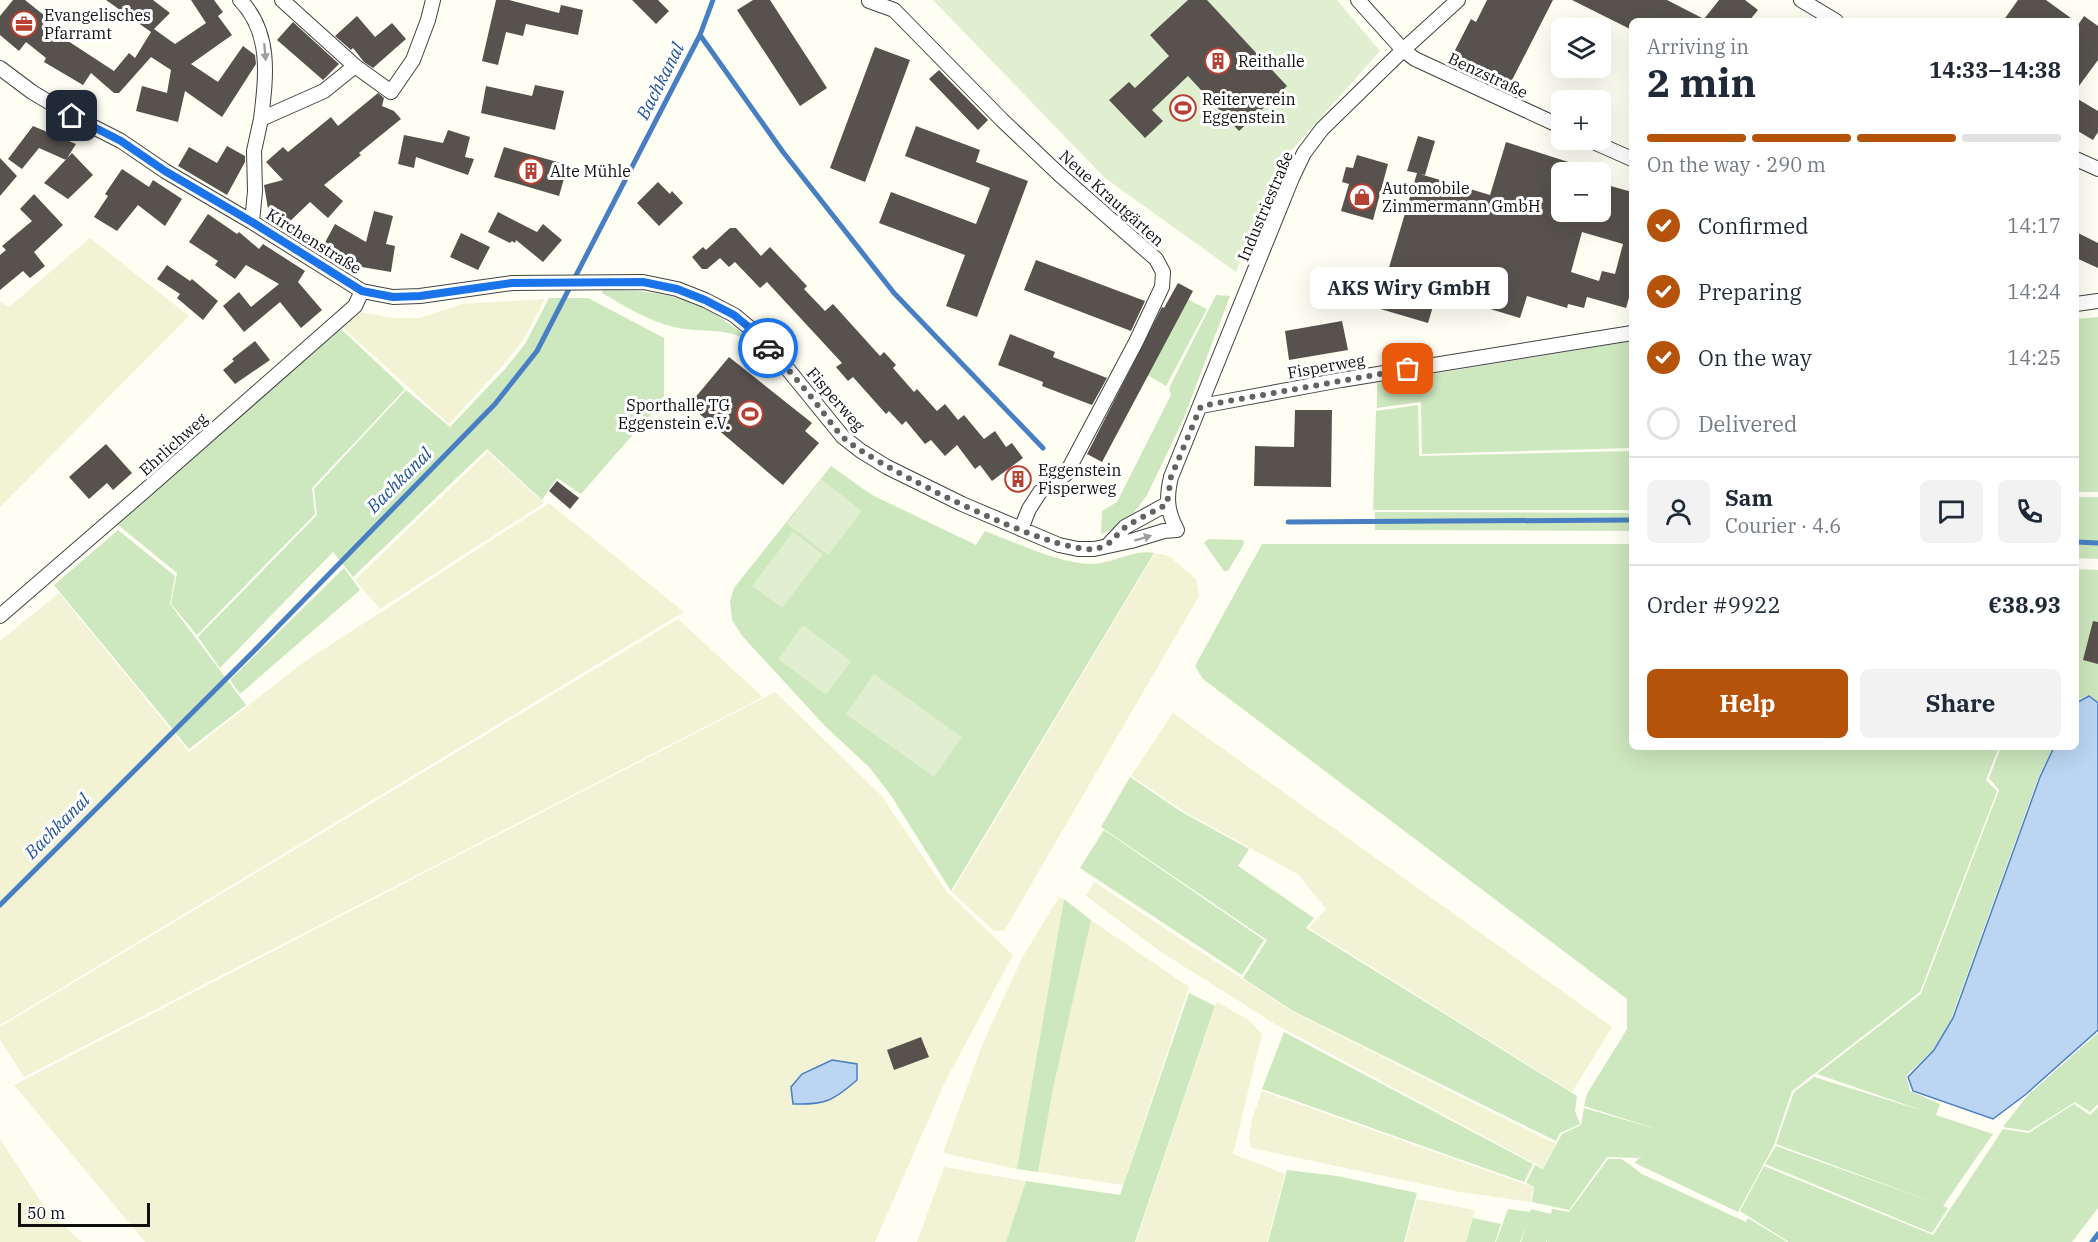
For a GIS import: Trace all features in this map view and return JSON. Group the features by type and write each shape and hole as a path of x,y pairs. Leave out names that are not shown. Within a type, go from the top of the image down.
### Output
{"street":[{"path":"282,0 355,66 391,92 413,60 433,0"},
{"name":"Benzstraße","path":"1358,0 1402,50 1415,59 1551,122"},
{"name":"Industriestraße","path":"1201,406 1304,153 1322,129 1402,50 1458,0"},
{"path":"1801,0 1831,18"},
{"name":"Neue Krautgärten","path":"869,1 894,10 1002,120 1060,175 1156,259 1163,272 1162,287 1136,342 1066,474 1040,492 1029,509 1021,529"},
{"path":"245,2 264,39 267,77 254,151 255,191 252,222"},
{"path":"261,119 324,91 355,66"},
{"name":"Kirchenstraße","path":"0,68 32,92 121,141 165,171 362,291 393,297 420,296 512,283 580,283"},
{"path":"1611,150 1629,158"},
{"path":"2079,160 2098,169"},
{"name":"Fisperweg","path":"580,283 643,282 677,289 734,315 751,329 786,367 843,437 861,451 887,467 962,504 1059,545 1078,549 1094,549 1164,531 1177,530 1167,504"},
{"name":"Ehrlichweg","path":"0,616 355,306 362,291"},
{"path":"2079,304 2098,301"},
{"name":"Fisperweg","path":"1201,406 1341,380 1629,333"},
{"path":"1109,544 1125,527 1167,504 1171,477 1201,406"}],"green space":[{"name":"Reiterverein Eggenstein","path":"933,0 1337,0 1380,51 1282,161 1236,272 1105,178"},
{"path":"90,238 189,316 0,507 0,302 9,307"},
{"path":"603,290 646,292 688,301 715,314 745,335 743,338 726,332 683,329 664,324 628,308 602,293"},
{"path":"1216,295 1230,296 1183,420 1147,495 1133,514 1116,528 1101,534 1102,511 1117,502 1171,395 1169,388"},
{"path":"549,298 588,298 664,338 664,399 581,494 557,478 542,500 487,449 353,577 333,552 220,668 198,637 317,515 314,489 406,390 450,427 505,369 525,344"},
{"path":"545,299 524,339 449,424 342,327 360,312 393,318 420,318 462,304"},
{"path":"1187,299 1207,309 1166,386 1147,375"},
{"path":"2098,317 2098,492 2079,492 2079,319"},
{"path":"341,329 405,389 312,488 315,514 197,635 171,604 177,573 117,524"},
{"path":"1629,341 1629,448 1422,454 1421,402 1377,408 1377,383"},
{"path":"1418,405 1419,456 1629,451 1629,510 1373,510 1376,411"},
{"path":"488,452 544,503 380,609 355,580"},
{"path":"831,466 872,495 976,545 985,531 1051,556 1078,563 1099,563 1138,553 1154,553 951,891 892,797 870,768 825,726 743,637 732,620 730,601 734,588"},
{"path":"821,479 862,511 828,555 787,524"},
{"path":"2079,497 2098,497 2098,559 2079,558"},
{"path":"549,503 684,612 0,1025 0,641 59,593 189,752 304,662"},
{"path":"1375,512 1629,513 1629,531 1375,530"},
{"path":"118,530 175,576 170,604 246,705 189,749 54,585"},
{"path":"793,532 823,554 782,608 752,586"},
{"path":"1208,539 1243,540 1244,544 1228,571 1224,571 1204,543"},
{"path":"1262,544 1629,544 1629,750 1998,750 1986,780 1997,791 1920,992 1792,1091 1774,1145 1738,1212 1635,1163 1645,1150 1638,1158 1607,1157 1569,1210 1532,1202 1534,1187 1526,1183 1535,1165 1543,1169 1562,1134 1581,1125 1584,1108 1663,1131 1584,1106 1587,1094 1627,1029 1627,999 1203,679 1195,666"},
{"path":"1155,553 1169,556 1196,579 1199,596 1004,931 994,931 952,892"},
{"path":"344,568 360,590 240,694 230,680"},
{"path":"2079,569 2098,570 2098,702 2088,695 2079,700"},
{"path":"678,619 763,697 24,1077 0,1040 0,1027"},
{"path":"803,625 851,661 826,695 778,659"},
{"path":"874,674 962,737 934,777 846,714"},
{"path":"775,692 880,794 947,892 1013,955 944,1084 875,1242 145,1242 14,1085"},
{"path":"1173,713 1612,1027 1572,1092 1309,928 1326,909 1299,875 1185,812 1131,776"},
{"path":"2000,750 2052,750 2039,776 1951,1019 1933,1050 1906,1076 1910,1091 1940,1104 1936,1115 1993,1134 1943,1206 1948,1208 1932,1233 1765,1164 1776,1146 1939,1204 1776,1144 1794,1092 1814,1077 1927,1112 1817,1074 1921,994 1999,790 1989,778"},
{"path":"1130,777 1180,811 1249,849 1238,866 1314,918 1306,928 1577,1096 1575,1111 1580,1124 1560,1133 1556,1141 1293,1011 1243,978 1267,940 1101,827"},
{"path":"1104,830 1264,940 1242,975 1080,868"},
{"path":"1094,882 1293,1012 1556,1144 1543,1168 1275,1024 1158,950 1086,896"},
{"path":"1059,897 1064,899 1017,1169 943,1153 983,1043 1022,958"},
{"path":"1064,899 1091,920 1053,1089 1038,1172 1017,1169"},
{"path":"1091,920 1189,987 1123,1185 1038,1172 1053,1089"},
{"path":"1189,993 1215,1006 1135,1242 1006,1242 1026,1181 1120,1195"},
{"path":"1217,1002 1249,1020 1262,1034 1233,1154 1285,1174 1267,1242 1136,1242"},
{"path":"1284,1032 1533,1164 1524,1182 1262,1089"},
{"path":"2098,1033 2098,1104 2090,1112 2075,1102 2029,1131 2003,1127 2027,1096"},
{"path":"1262,1091 1533,1187 1531,1202 1460,1192 1251,1148 1249,1138 1252,1119"},
{"path":"2074,1104 2090,1115 2098,1107 2098,1208 2072,1242 1789,1242 1740,1211 1764,1166 1933,1235 2003,1129 2029,1133"},
{"path":"0,1139 48,1212 82,1242 0,1242"},
{"path":"1608,1159 1622,1159 1642,1174 1746,1222 1748,1218 1787,1242 1547,1242 1547,1240 1546,1242 1521,1242 1527,1221 1520,1242 1496,1242 1508,1209 1530,1212 1531,1209 1551,1214 1552,1209 1569,1212"},
{"path":"944,1167 1026,1181 1006,1242 917,1242"},
{"path":"1287,1170 1337,1176 1417,1193 1404,1242 1268,1242"},
{"path":"1417,1199 1475,1210 1466,1242 1405,1242"},
{"path":"1473,1218 1501,1224 1495,1242 1466,1242"}],"water":[{"path":"2089,696 2098,703 2098,1030 2025,1095 1993,1119 1913,1091 1908,1077 1934,1050 1953,1018 2040,777 2053,750 2079,750 2079,701"},
{"path":"832,1060 857,1064 857,1080 828,1100 813,1104 793,1104 791,1087 802,1074"}],"building":[{"path":"13,0 25,0 50,20 45,26 114,71 129,53 135,58 151,32 106,0 153,0 170,13 154,29 175,44 206,23 191,0 214,0 223,12 218,16 232,35 191,64 218,82 243,46 255,55 256,64 222,117 185,91 178,122 136,111 142,86 167,93 171,70 151,57 119,93 114,93 91,73 83,85 44,62 46,58 26,42 19,51 0,35 0,16"},
{"path":"496,0 509,0 559,13 561,5 583,10 578,35 526,24 523,36 506,32 498,65 482,61"},
{"path":"632,0 658,0 669,11 656,24"},
{"path":"753,0 770,0 827,88 800,106 737,10"},
{"name":"Reithalle","path":"1188,0 1207,0 1287,86 1239,131 1188,76 1152,110 1163,121 1145,138 1109,100 1129,82 1135,88 1169,56 1150,35"},
{"path":"1487,0 1553,0 1510,84 1452,56 1471,19 1476,22"},
{"path":"1572,0 1667,0 1702,18 1629,18 1629,28"},
{"path":"1719,0 1745,0 1758,10 1751,18 1705,18"},
{"path":"2018,0 2046,0 2071,18 2005,18"},
{"path":"357,16 375,37 392,23 406,39 373,68 364,62 353,48 351,50 335,36"},
{"path":"2084,16 2098,26 2098,60 2079,86 2079,24"},
{"path":"293,22 339,64 323,80 277,40"},
{"path":"875,47 910,60 865,182 830,168"},
{"path":"939,70 988,120 978,130 929,79"},
{"path":"535,85 564,91 555,130 481,113 486,86 532,96"},
{"path":"378,93 384,98 382,106 394,111 401,119 324,185 343,201 328,218 310,202 285,226 268,209 264,185 283,180 266,162 283,147 288,152 331,117 338,126"},
{"path":"2079,100 2098,111 2098,132 2093,140 2079,132"},
{"path":"33,126 76,144 66,160 39,148 22,169 8,159"},
{"path":"916,126 980,150 976,162 1028,181 977,317 946,306 965,255 879,223 891,192 976,224 990,188 905,156"},
{"path":"448,130 470,137 465,157 474,159 468,175 416,157 414,168 398,164 404,135 443,143"},
{"path":"1418,136 1435,141 1425,175 1420,174 1490,195 1506,142 1568,162 1551,162 1551,222 1611,222 1611,186 1629,191 1629,298 1626,308 1587,297 1584,308 1568,304 1567,308 1527,296 1520,318 1437,293 1428,323 1377,308 1417,173 1407,171","holes":["1582,232 1623,244 1615,274 1602,271 1599,281 1571,272"]},
{"path":"227,146 245,156 245,162 227,195 178,166 189,147 217,163"},
{"name":"Alte Mühle","path":"504,147 568,165 559,196 494,177"},
{"path":"72,153 93,175 68,199 44,183"},
{"name":"Automobile Zimmermann GmbH","path":"1357,155 1388,164 1373,220 1341,211 1349,184 1342,182 1346,167 1353,168"},
{"path":"0,158 17,176 0,196"},
{"path":"122,169 149,187 153,180 182,199 165,226 138,205 117,231 94,217 108,196 105,194"},
{"path":"658,182 670,194 672,191 683,203 659,226 637,203"},
{"path":"34,194 63,225 34,252 45,266 30,278 23,271 0,290 0,255 6,250 2,246 32,221 20,209"},
{"path":"374,211 393,216 386,244 395,246 391,272 350,265 322,248 335,224 366,242"},
{"path":"498,212 537,232 543,224 562,240 543,262 516,240 515,243 512,241 510,243 488,232"},
{"path":"208,214 237,234 239,232 259,249 263,244 305,271 298,282 322,310 301,328 280,302 244,332 223,306 239,292 251,307 279,284 246,265 235,279 215,265 218,261 189,242"},
{"path":"730,228 736,228 761,256 770,247 807,286 804,289 825,311 833,304 880,356 884,352 896,365 893,368 914,392 917,389 937,411 945,404 958,420 964,415 984,439 995,431 1006,447 1012,443 1023,458 992,481 980,465 975,469 957,445 945,456 931,440 925,444 906,421 902,425 889,411 886,414 853,377 848,381 836,367 842,363 767,282 760,288 735,262 729,267 720,258 707,269 702,269 692,257 703,247 706,250"},
{"path":"461,233 490,247 478,270 450,257"},
{"path":"2079,234 2098,243 2098,268 2079,259"},
{"path":"1036,260 1145,301 1131,331 1024,290"},
{"path":"167,265 190,281 192,279 218,301 203,320 177,298 180,294 157,279"},
{"path":"1178,283 1193,291 1102,462 1087,454 1162,307 1164,308"},
{"path":"1342,321 1348,350 1289,360 1285,331"},
{"path":"1010,334 1055,352 1053,357 1107,378 1092,405 1042,386 1043,382 998,365"},
{"path":"255,341 270,360 235,384 223,370 234,361 232,359"},
{"name":"Sporthalle TG Eggenstein e.V.","path":"729,357 812,423 805,431 819,443 783,485 689,405"},
{"path":"1295,410 1332,410 1331,487 1254,486 1255,446 1294,447"},
{"path":"106,444 132,473 113,490 107,483 89,499 69,477"},
{"path":"557,481 579,498 570,509 549,491"},
{"path":"2093,621 2098,622 2098,664 2083,660"},
{"path":"921,1037 929,1057 894,1070 887,1050"}],"waterway":[{"name":"Bachkanal","path":"0,905 253,652 495,404 537,351 700,35 713,0"},
{"path":"700,35 783,152 894,293 1043,448"},
{"path":"1288,522 1629,520"},
{"path":"2079,542 2098,543"},
{"path":"2092,1242 2098,1234"}],"way so far":[{"path":"768,348 843,437 861,451 887,467 962,504 1059,545 1078,549 1094,549 1109,544 1125,527 1167,504 1171,477 1201,406 1408,369"}],"place":[{"name":"Evangelisches Pfarramt","path":"24,24"},
{"name":"Reithalle","path":"1218,61"},
{"name":"Reiterverein Eggenstein","path":"1183,108"},
{"name":"Alte Mühle","path":"531,171"},
{"name":"Automobile Zimmermann GmbH","path":"1362,197"},
{"name":"AKS Wiry GmbH","path":"1408,369"},
{"name":"Sporthalle TG Eggenstein e.V.","path":"750,414"},
{"name":"Eggenstein Fisperweg","path":"1018,479"}],"route":[{"path":"72,116 121,141 165,171 362,291 393,297 420,296 512,283 643,282 677,289 734,315 768,348"}]}
